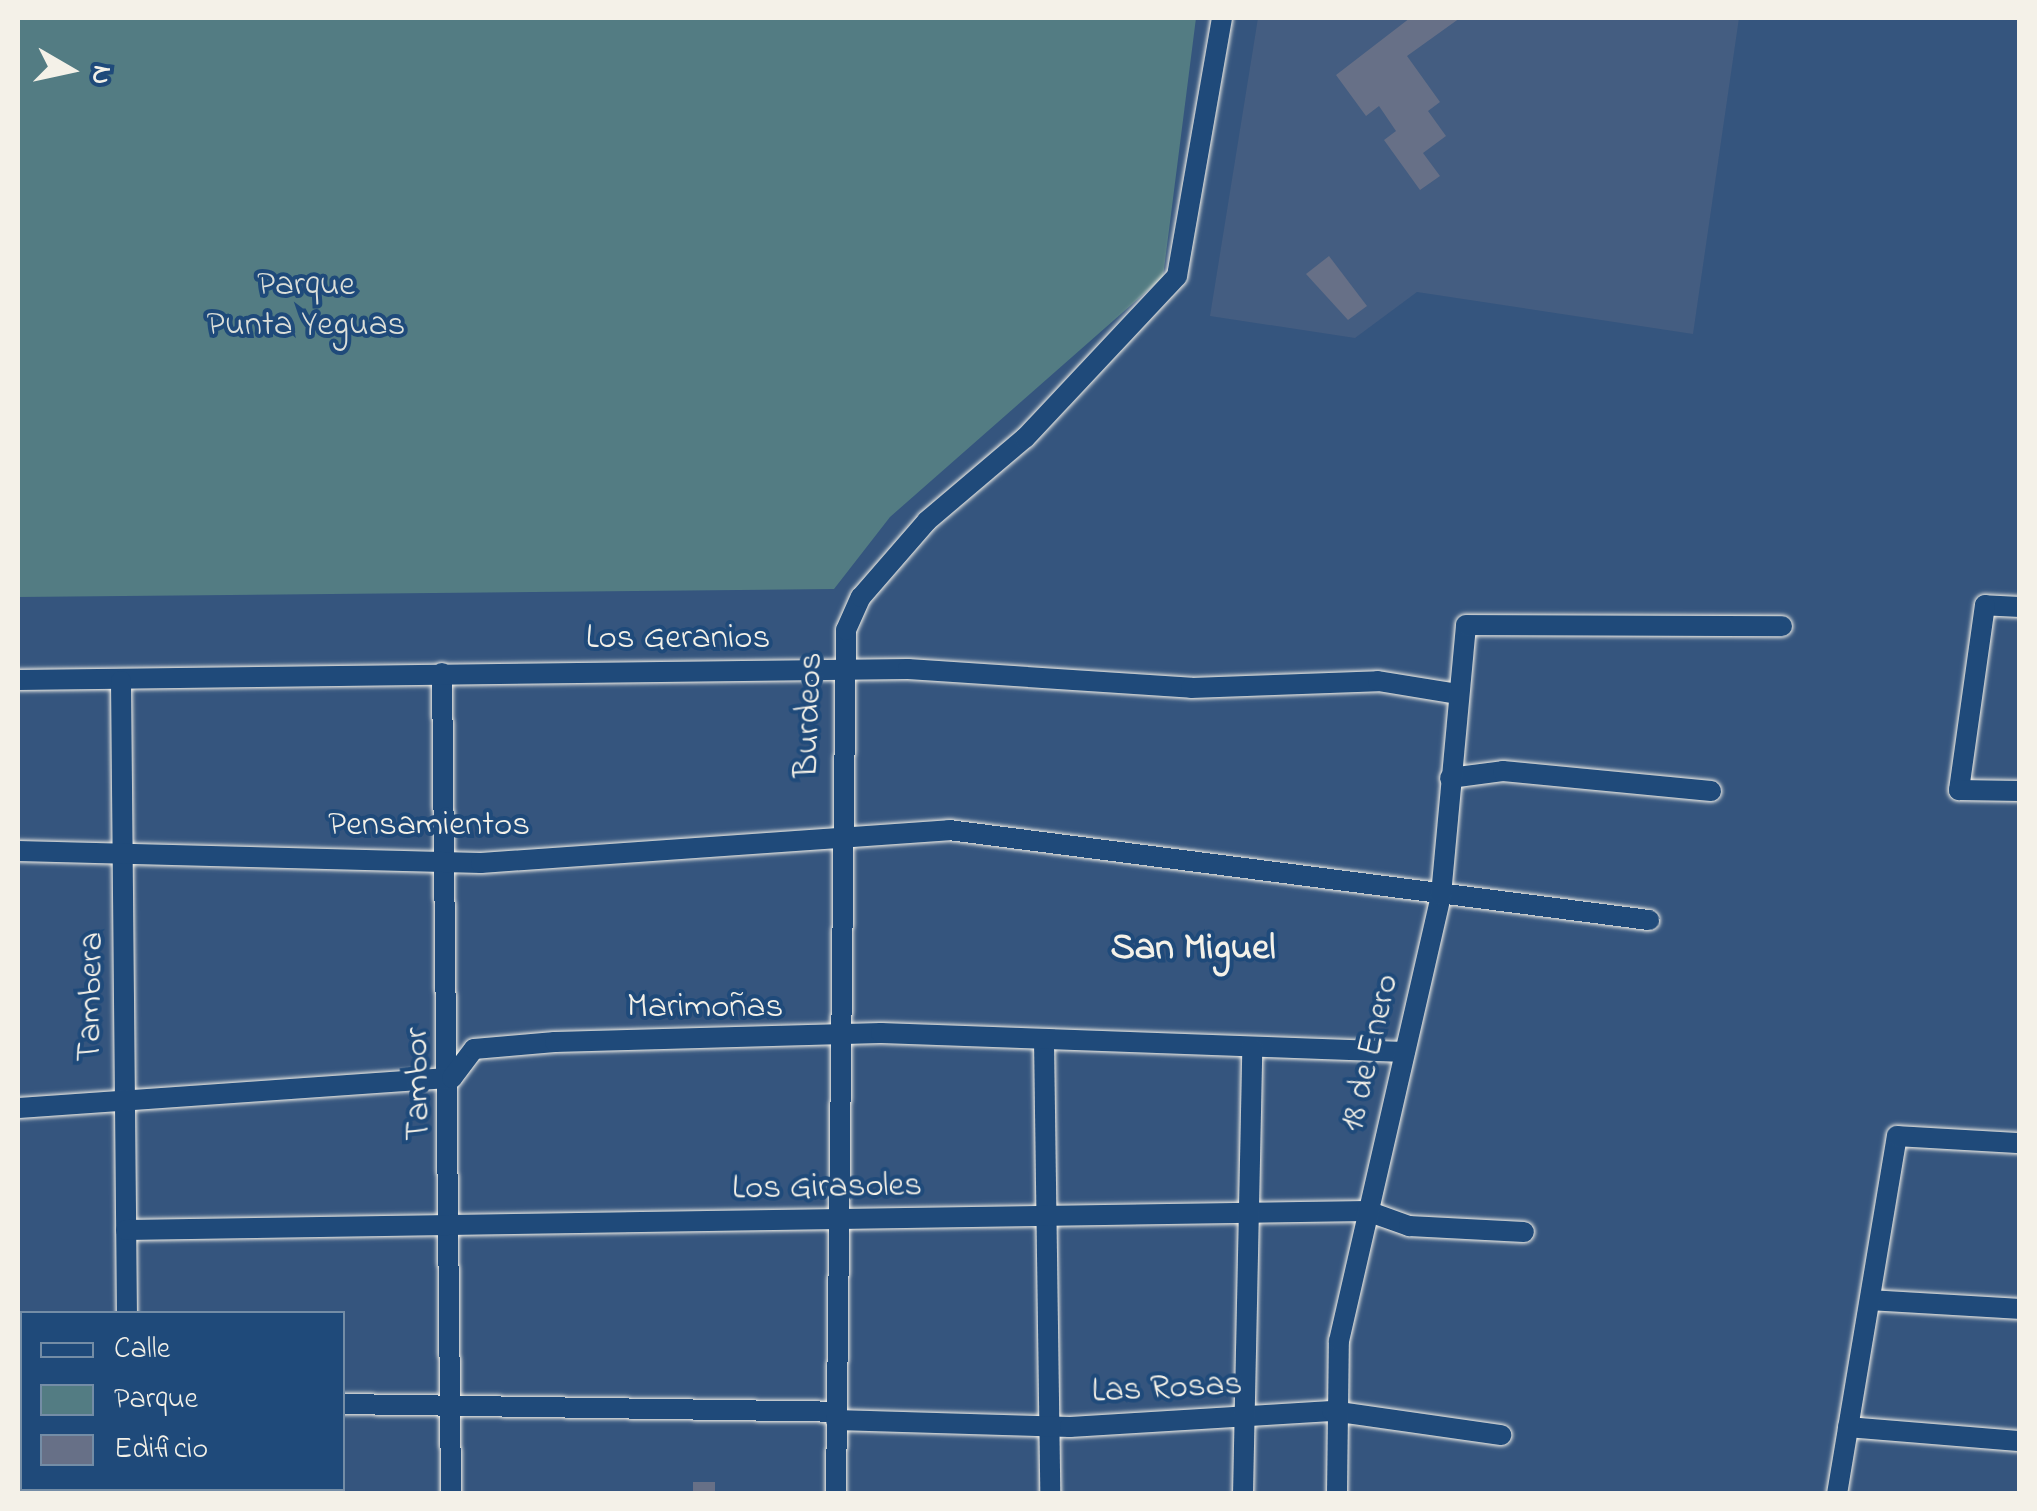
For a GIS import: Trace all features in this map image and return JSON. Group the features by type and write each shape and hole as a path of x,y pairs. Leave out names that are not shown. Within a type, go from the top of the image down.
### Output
{"street":[{"name":"Burdeos","path":"836,1494 836,1041 841,672 846,630 861,597 916,533 1025,438 1177,276 1222,18"},
{"path":"2020,607 1984,604 1959,790 2020,791"},
{"name":"18 de Enero","path":"1337,1494 1332,1410 1368,1211 1441,895 1466,626 1782,626"},
{"name":"Los Geranios","path":"18,680 1009,670 1190,688 1378,680 1457,694"},
{"name":"Tambor","path":"442,673 452,1078 448,1405 451,1494"},
{"name":"Tambera","path":"120,681 126,1311"},
{"path":"1450,778 1504,771 1712,791"},
{"name":"Pensamientos","path":"18,851 448,863 948,830 1649,920"},
{"name":"Marimoñas","path":"452,1078 474,1049 517,1044 836,1041 882,1033 1044,1040 1197,1038 1252,1048 1406,1052"},
{"path":"1044,1040 1050,1494"},
{"path":"1244,1494 1244,1212 1252,1048"},
{"path":"18,1108 452,1078"},
{"path":"1836,1494 1897,1136 2020,1143"},
{"name":"Los Girasoles","path":"126,1230 452,1230 836,1218 1368,1211 1408,1226 1524,1232"},
{"path":"1870,1300 2020,1309"},
{"name":"Las Rosas","path":"345,1404 1048,1423 1246,1419 1332,1410 1500,1435"},
{"path":"1848,1427 2020,1441"}],"shaded area":[{"path":"1258,18 1739,18 1693,334 1417,292 1355,338 1210,316"}],"green space":[{"name":"Parque Punta Yeguas","path":"18,18 1196,18 1163,277 890,517 834,589 18,597"}],"building":[{"path":"1410,18 1460,18 1407,56 1440,102 1428,111 1446,136 1423,153 1440,176 1420,190 1384,140 1396,131 1379,106 1366,116 1336,75"},
{"path":"1329,256 1367,306 1348,320 1306,274"},
{"path":"693,1482 715,1482 715,1493 693,1493"}],"district":[{"name":"San Miguel","path":"1193,950"}]}
